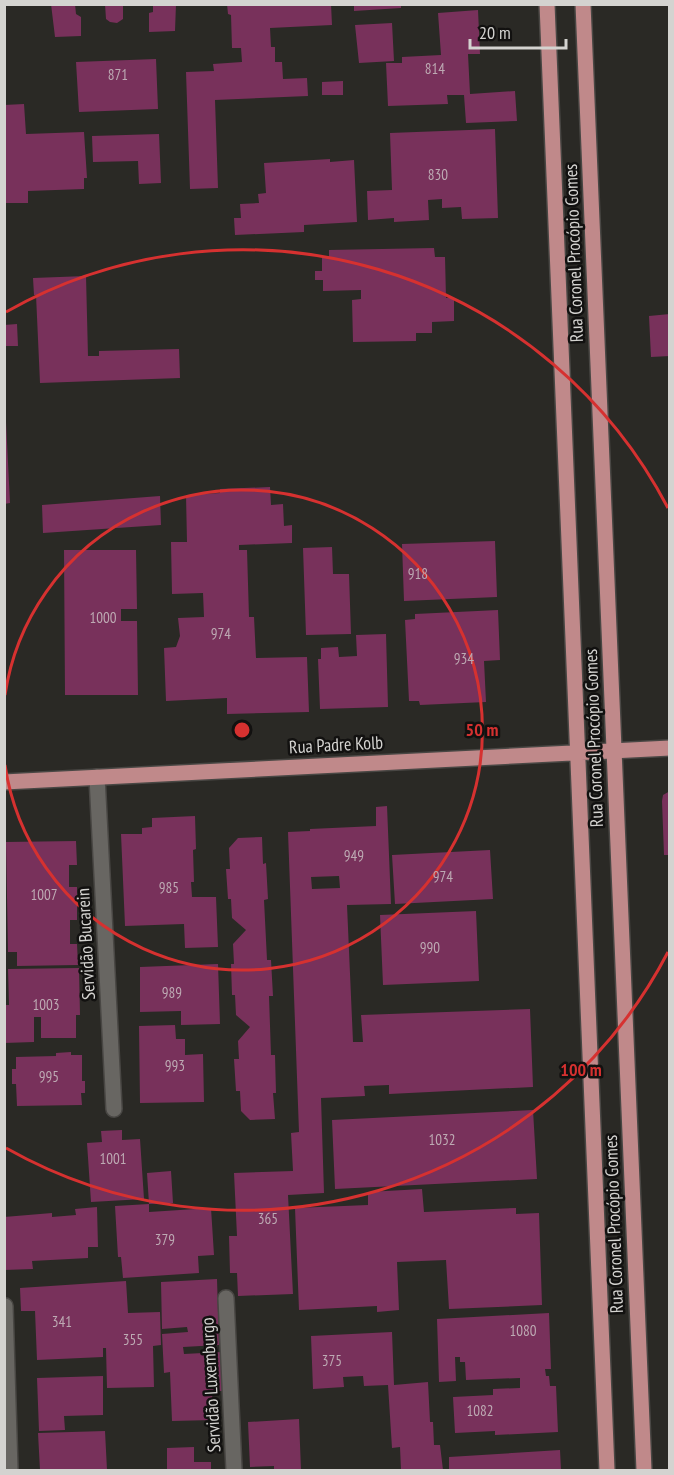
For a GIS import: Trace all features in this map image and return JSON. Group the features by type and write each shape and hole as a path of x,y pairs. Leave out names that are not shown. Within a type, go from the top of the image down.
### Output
{"main road":[{"name":"Rua Coronel Procópio Gomes","path":"547,4 607,1470"},
{"name":"Rua Coronel Procópio Gomes","path":"583,4 644,1470"},
{"name":"Rua Padre Kolb","path":"4,782 669,748"}],"street":[{"name":"Servidão Bucarein","path":"97,777 114,1109"},
{"name":"Servidão Luxemburgo","path":"226,1298 234,1470"},
{"path":"5,1306 10,1470"}],"building":[{"path":"51,4 75,4 76,14 81,17 81,36 55,37"},
{"path":"105,4 123,4 123,19 117,23 106,19"},
{"path":"153,4 176,4 175,31 149,32 149,13 153,12"},
{"path":"227,4 331,4 332,25 270,28 271,47 275,47 275,62 282,62 283,79 307,78 308,96 215,100 218,188 190,189 186,72 214,71 213,64 242,62 241,48 232,48 231,15 228,14"},
{"path":"354,4 401,4 401,8 354,11"},
{"path":"478,10 480,54 468,54 470,94 515,91 517,121 466,123 464,95 447,95 448,104 388,106 386,63 402,63 402,57 441,55 438,13"},
{"path":"392,23 394,61 359,63 355,25"},
{"path":"156,59 158,109 79,112 76,62"},
{"path":"343,81 343,95 322,95 322,82"},
{"path":"24,104 26,134 84,132 87,178 84,178 84,189 28,191 28,203 4,203 4,105"},
{"path":"495,129 498,218 462,219 461,207 442,208 442,199 428,200 429,220 394,222 394,218 368,220 367,191 392,190 390,133"},
{"path":"159,134 161,183 139,184 138,161 93,162 92,136"},
{"path":"330,159 330,162 354,160 357,222 304,225 304,232 235,235 234,218 241,218 240,204 259,203 258,194 266,193 264,163"},
{"path":"434,248 435,257 445,257 446,298 454,298 454,321 432,322 432,333 416,333 416,341 353,342 352,300 361,299 361,290 323,291 323,280 315,280 315,271 322,271 322,257 329,257 329,250"},
{"path":"86,276 88,356 99,356 99,351 179,349 180,378 40,383 36,295 34,295 33,278"},
{"path":"670,314 670,356 651,357 649,316"},
{"path":"17,324 18,346 4,346 4,325"},
{"path":"4,422 6,422 10,503 4,504"},
{"path":"270,487 271,505 283,504 284,526 292,525 292,543 239,545 239,550 247,550 249,617 254,617 256,658 307,657 309,712 227,714 227,698 166,701 164,648 176,647 180,636 178,618 204,617 203,593 172,594 171,542 187,542 186,495 220,493 220,489"},
{"path":"160,496 161,525 43,533 42,505"},
{"path":"495,541 497,597 404,601 402,544"},
{"path":"332,547 333,574 349,574 351,634 306,635 303,548"},
{"path":"64,550 136,550 137,609 121,609 121,621 137,621 138,695 65,695"},
{"path":"498,610 500,660 484,661 486,702 420,705 419,701 409,701 405,620 415,619 415,614"},
{"path":"386,634 388,707 320,709 318,659 321,659 321,648 338,647 339,657 357,656 356,635"},
{"path":"670,791 670,855 664,855 662,801 663,795"},
{"path":"387,806 391,904 347,905 353,1042 363,1042 361,1015 530,1009 533,1087 389,1094 389,1085 364,1086 365,1096 321,1098 324,1193 288,1195 293,1294 238,1296 237,1273 230,1273 229,1236 237,1236 234,1173 293,1171 291,1133 299,1132 288,832 376,826 376,807","holes":["339,876 340,888 312,889 311,877"]},
{"path":"195,816 196,849 193,850 192,897 216,897 218,947 185,948 184,924 125,926 121,834 142,834 142,828 152,827 152,818"},
{"path":"262,837 268,899 264,900 267,960 271,960 273,996 269,996 271,1055 275,1055 276,1093 273,1093 275,1119 250,1120 241,1111 240,1091 236,1091 234,1059 239,1059 238,1041 250,1027 236,1015 235,995 232,995 231,964 234,964 233,944 246,930 232,918 226,869 230,869 229,848 238,838"},
{"path":"76,841 77,865 69,865 69,887 77,887 77,920 70,920 70,944 77,944 78,965 17,966 17,952 8,952 6,842"},
{"path":"490,850 493,899 395,904 392,855"},
{"path":"476,911 479,981 383,985 380,915"},
{"path":"218,964 220,1024 181,1025 181,1011 140,1012 140,967"},
{"path":"79,968 80,1015 76,1015 76,1038 41,1038 41,1017 34,1017 34,1042 4,1043 4,1005 9,1005 8,969"},
{"path":"175,1025 176,1039 185,1039 185,1055 203,1054 204,1102 140,1103 139,1026"},
{"path":"71,1052 71,1055 82,1055 82,1081 85,1081 85,1093 81,1093 82,1105 17,1106 16,1084 12,1084 12,1069 16,1069 16,1057 56,1056 56,1053"},
{"path":"533,1110 537,1179 335,1189 332,1120"},
{"path":"122,1130 122,1140 140,1139 144,1199 91,1202 87,1143 102,1142 101,1131"},
{"path":"171,1171 173,1203 149,1204 147,1173"},
{"path":"422,1189 424,1212 516,1208 516,1214 539,1213 542,1305 449,1309 446,1260 397,1262 399,1310 377,1312 377,1306 299,1310 295,1208 368,1205 368,1192"},
{"path":"149,1204 149,1212 211,1208 214,1255 198,1256 199,1273 123,1278 121,1257 118,1257 115,1206"},
{"path":"97,1207 98,1247 88,1247 88,1258 32,1261 33,1269 4,1270 4,1217 52,1213 52,1217 76,1215 75,1209"},
{"path":"217,1279 219,1345 183,1347 184,1354 222,1352 224,1391 212,1391 213,1420 172,1421 170,1372 164,1373 162,1334 188,1332 187,1327 162,1329 161,1282"},
{"path":"126,1281 128,1313 160,1312 161,1345 153,1346 154,1387 107,1388 106,1348 103,1348 103,1357 37,1360 35,1311 21,1311 20,1288"},
{"path":"549,1313 551,1369 545,1369 546,1376 549,1376 550,1386 556,1386 558,1432 495,1435 495,1431 455,1433 453,1397 493,1395 493,1389 520,1388 520,1378 466,1380 465,1362 460,1362 460,1357 455,1357 456,1381 439,1382 437,1319"},
{"path":"392,1332 394,1385 428,1382 430,1422 433,1422 434,1445 440,1445 443,1470 401,1470 400,1447 392,1448 388,1385 364,1386 363,1376 343,1377 344,1387 313,1389 311,1336"},
{"path":"103,1376 103,1415 64,1416 65,1430 39,1431 37,1378"},
{"path":"299,1419 301,1470 274,1470 274,1466 250,1467 248,1422"},
{"path":"105,1431 107,1470 40,1470 38,1433"},
{"path":"194,1447 194,1462 211,1462 211,1470 167,1470 167,1448"},
{"path":"560,1450 561,1470 449,1470 449,1457"}]}
